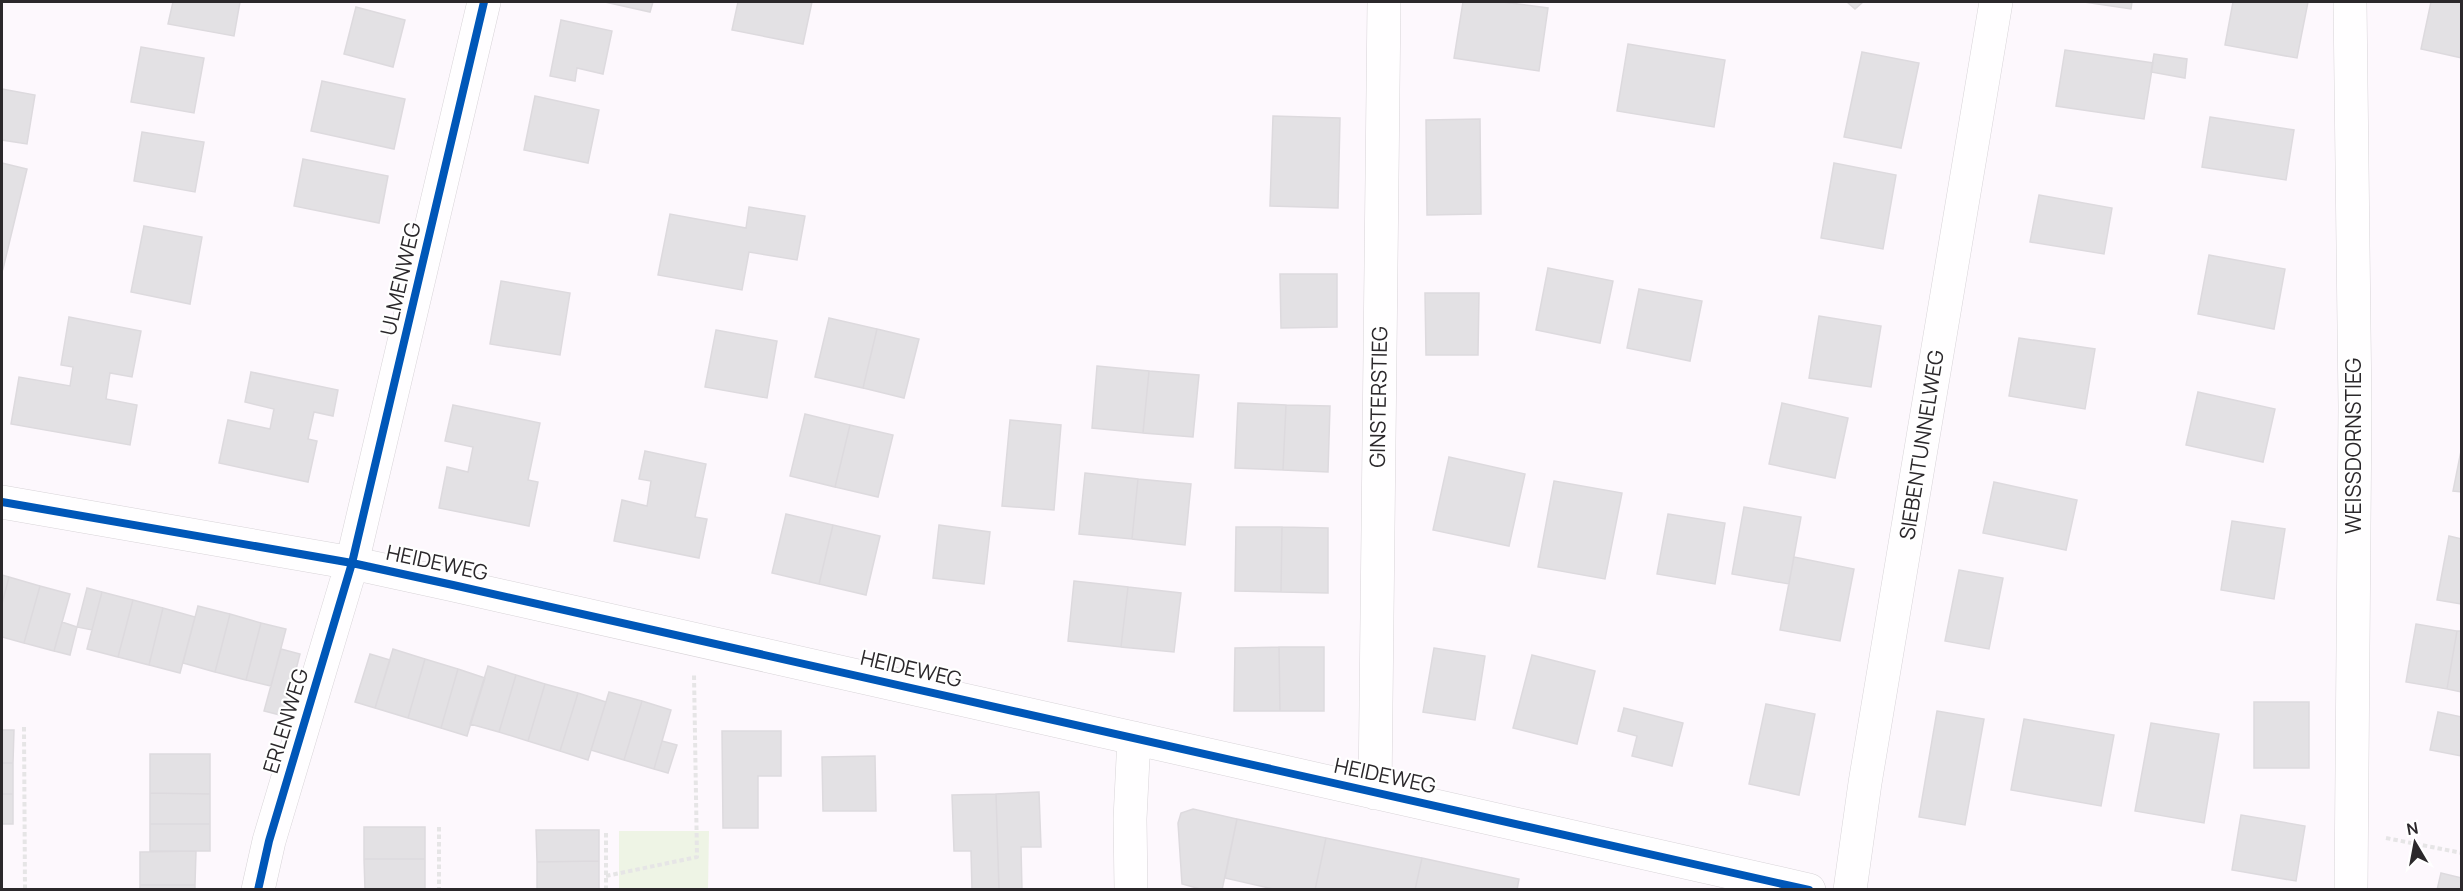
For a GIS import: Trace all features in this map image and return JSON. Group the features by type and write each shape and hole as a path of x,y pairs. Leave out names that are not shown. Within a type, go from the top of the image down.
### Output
{"street":[{"name":"ULMENWEG","path":"352,563 484,2"},
{"name":"GINSTERSTIEG","path":"1375,792 1384,2"},
{"name":"SIEBENTUNNELWEG","path":"1850,890 1865,783 1996,2"},
{"name":"WEISSDORNSTIEG","path":"2350,2 2355,395 2351,890"},
{"name":"HEIDEWEG","path":"2,502 352,563 1809,890"},
{"name":"ERLENWEG","path":"258,890 269,841 352,563"},
{"path":"1131,890 1130,819 1134,738"}],"path":[{"path":"606,876 697,857 693,638"},
{"path":"24,727 25,890"},
{"path":"439,827 440,890"},
{"path":"606,830 606,890"},
{"path":"2350,830 2462,853"}],"shaded area":[{"path":"619,831 709,831 708,889 619,889"}],"building":[{"path":"173,2 240,2 234,36 168,24"},
{"path":"605,2 653,2 650,12"},
{"path":"738,2 812,2 803,44 732,30"},
{"path":"1463,2 1503,2 1548,8 1539,71 1454,58"},
{"path":"1847,2 1863,2 1855,9"},
{"path":"2084,2 2132,2 2131,9"},
{"path":"2233,2 2308,2 2297,58 2225,45"},
{"path":"2431,2 2462,2 2462,58 2421,49"},
{"path":"356,7 405,20 393,67 344,54"},
{"path":"561,20 612,31 603,74 577,68 575,81 550,76"},
{"path":"1628,44 1725,60 1714,127 1617,111"},
{"path":"141,47 204,58 194,113 131,102"},
{"path":"2065,50 2153,63 2144,119 2056,106"},
{"path":"1862,52 1919,63 1901,148 1844,137"},
{"path":"2154,54 2187,59 2185,78 2151,72"},
{"path":"322,81 405,99 394,149 311,131"},
{"path":"2,89 35,95 27,144 2,140"},
{"path":"535,96 599,110 588,163 524,150"},
{"path":"1273,116 1340,118 1338,208 1270,206"},
{"path":"2210,117 2294,130 2286,180 2202,167"},
{"path":"1480,119 1481,214 1427,215 1426,120"},
{"path":"142,132 204,142 195,192 134,181"},
{"path":"303,159 388,176 379,223 294,206"},
{"path":"2,163 27,169 3,269 2,268"},
{"path":"1834,163 1896,175 1883,249 1821,238"},
{"path":"2039,195 2112,208 2104,254 2030,242"},
{"path":"749,207 805,216 797,260 749,252 742,290 658,275 670,214 746,228"},
{"path":"144,226 202,237 190,304 131,292"},
{"path":"2209,255 2285,269 2274,329 2198,314"},
{"path":"1548,268 1613,281 1600,343 1536,330"},
{"path":"1280,274 1337,274 1337,327 1281,328"},
{"path":"501,281 570,293 560,355 490,344"},
{"path":"1639,289 1702,301 1690,361 1627,348"},
{"path":"1425,293 1479,293 1478,355 1426,355"},
{"path":"1819,316 1881,326 1871,387 1809,378"},
{"path":"69,317 141,331 132,377 110,373 106,399 137,405 130,445 11,424 19,377 70,386 73,367 61,365"},
{"path":"829,318 877,329 863,388 815,377"},
{"path":"877,329 919,339 904,398 863,388"},
{"path":"716,330 777,341 767,398 705,387"},
{"path":"2019,338 2095,349 2085,409 2009,396"},
{"path":"1097,366 1149,371 1143,433 1092,428"},
{"path":"1149,371 1199,375 1193,437 1143,433"},
{"path":"251,372 338,390 333,416 314,412 308,439 317,441 308,482 219,463 228,420 270,429 274,409 245,402"},
{"path":"2198,392 2275,409 2263,462 2186,445"},
{"path":"1238,403 1286,405 1283,470 1235,468"},
{"path":"1782,403 1848,418 1835,478 1769,464"},
{"path":"453,405 540,423 528,480 538,482 529,526 439,508 447,467 468,472 473,447 445,441"},
{"path":"1286,405 1330,406 1328,472 1283,470"},
{"path":"805,414 850,425 835,487 790,476"},
{"path":"1010,420 1061,425 1054,510 1002,506"},
{"path":"850,425 893,435 878,497 835,487"},
{"path":"2462,446 2462,492 2453,491"},
{"path":"645,451 706,464 695,517 707,519 699,558 614,541 622,500 647,506 651,481 639,479"},
{"path":"1449,457 1525,474 1509,546 1433,530"},
{"path":"1085,473 1138,479 1132,539 1079,534"},
{"path":"1138,479 1191,484 1185,545 1132,539"},
{"path":"1554,481 1622,493 1605,579 1538,567"},
{"path":"1994,482 2077,500 2066,550 1983,533"},
{"path":"1744,507 1801,517 1789,584 1732,574"},
{"path":"786,514 833,525 819,584 772,573"},
{"path":"1668,514 1725,523 1715,584 1657,574"},
{"path":"2232,521 2285,529 2274,599 2221,590"},
{"path":"833,525 880,536 866,595 819,584"},
{"path":"939,525 990,532 984,584 933,578"},
{"path":"1236,527 1282,527 1281,592 1235,591"},
{"path":"1282,527 1328,528 1328,593 1281,592"},
{"path":"2449,536 2462,539 2462,604 2437,600"},
{"path":"1794,557 1854,569 1840,641 1780,630"},
{"path":"1959,570 2003,578 1989,649 1945,641"},
{"path":"2,575 9,577 2,604"},
{"path":"9,577 40,586 24,643 2,637 2,604"},
{"path":"1074,581 1128,587 1121,647 1068,641"},
{"path":"40,586 70,594 54,651 24,643"},
{"path":"1128,587 1181,593 1174,652 1121,647"},
{"path":"87,588 102,592 92,630 77,627"},
{"path":"102,592 133,600 118,657 87,649"},
{"path":"133,600 163,608 149,665 118,657"},
{"path":"198,606 230,614 215,672 183,663"},
{"path":"163,608 195,617 180,673 149,665"},
{"path":"230,614 261,623 246,680 215,672"},
{"path":"62,622 77,627 70,655 54,651"},
{"path":"261,623 286,629 271,686 246,680"},
{"path":"2416,624 2457,631 2447,689 2406,682"},
{"path":"2457,631 2462,631 2462,692 2447,689"},
{"path":"1279,647 1280,711 1234,711 1235,648"},
{"path":"1279,647 1324,647 1324,711 1280,711"},
{"path":"1434,648 1485,656 1475,720 1423,712"},
{"path":"281,649 300,654 284,716 264,711"},
{"path":"393,649 425,659 408,718 375,708"},
{"path":"370,654 390,660 375,708 355,702"},
{"path":"1532,655 1595,671 1577,744 1513,728"},
{"path":"425,659 458,669 441,728 408,718"},
{"path":"488,666 516,675 499,732 470,724"},
{"path":"458,669 485,678 467,736 441,728"},
{"path":"516,675 545,684 528,741 499,732"},
{"path":"545,684 578,693 560,751 528,741"},
{"path":"609,692 642,701 624,760 591,750"},
{"path":"578,693 606,702 588,760 560,751"},
{"path":"642,701 671,710 654,769 624,760"},
{"path":"2254,702 2309,702 2309,768 2254,768"},
{"path":"1766,704 1815,714 1799,795 1749,784"},
{"path":"1624,708 1683,723 1672,766 1632,756 1637,736 1618,731"},
{"path":"1937,711 1984,719 1965,825 1919,817"},
{"path":"2438,712 2462,717 2462,756 2430,750"},
{"path":"2024,719 2114,735 2101,806 2011,790"},
{"path":"2151,723 2219,734 2204,823 2135,811"},
{"path":"2,730 14,730 13,763 2,763"},
{"path":"722,731 781,731 781,776 758,776 758,828 723,828"},
{"path":"662,741 677,745 668,773 654,769"},
{"path":"150,754 210,754 210,794 150,793"},
{"path":"875,756 876,811 823,811 822,757"},
{"path":"2,763 13,763 13,794 2,794"},
{"path":"1039,792 1041,847 1021,847 1022,890 999,890 996,794"},
{"path":"150,793 210,794 210,824 150,824"},
{"path":"2,794 13,794 13,824 2,824"},
{"path":"996,794 999,890 972,890 971,851 954,851 952,795"},
{"path":"1193,809 1237,819 1222,890 1204,890 1182,884 1178,823 1181,813"},
{"path":"2241,815 2305,826 2296,881 2232,870"},
{"path":"1237,819 1326,838 1315,890 1277,890 1225,878"},
{"path":"150,824 210,824 210,851 150,851"},
{"path":"364,827 425,827 425,859 364,859"},
{"path":"536,830 599,830 599,861 537,862"},
{"path":"1326,838 1422,858 1415,890 1315,890"},
{"path":"196,851 195,885 140,885 140,852"},
{"path":"1422,858 1519,879 1517,890 1415,890"},
{"path":"364,859 425,859 425,890 365,890"},
{"path":"599,861 599,890 537,890 537,862"},
{"path":"2441,873 2462,878 2462,890 2437,890"},
{"path":"140,885 195,885 195,890 140,890"}],"cycle path":[{"path":"258,890 269,841 352,563 484,2"},
{"path":"2,502 352,563 1809,890"}]}
